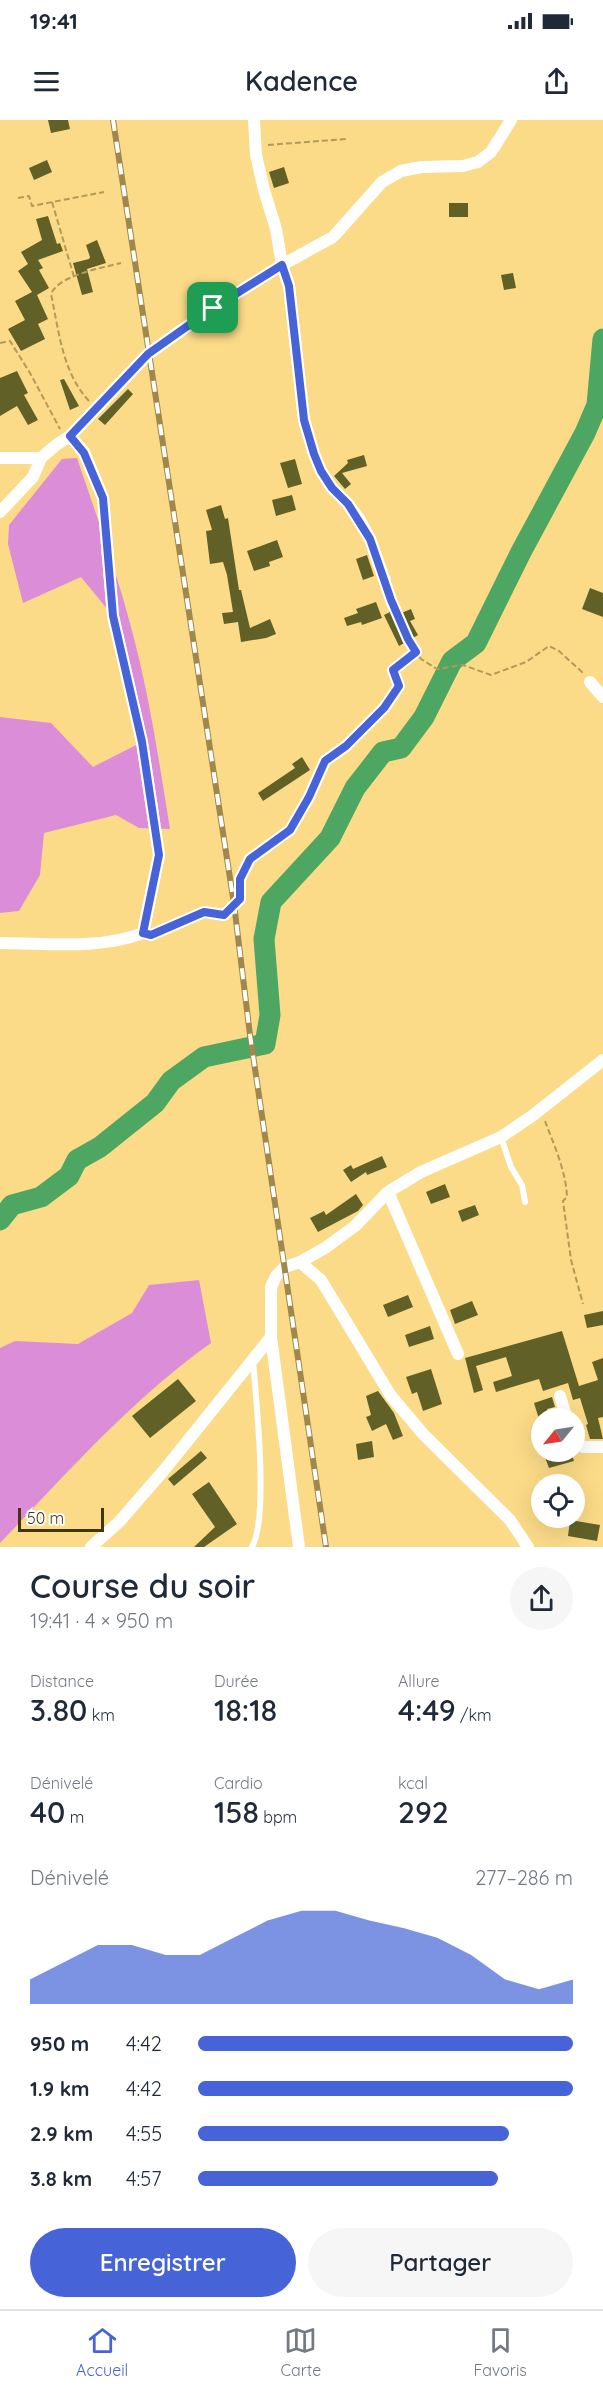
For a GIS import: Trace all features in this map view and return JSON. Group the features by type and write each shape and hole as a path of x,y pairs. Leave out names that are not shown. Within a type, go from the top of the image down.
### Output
{"street":[{"path":"254,120 264,190 289,286 304,420 321,471 332,488 360,520 370,539 385,581"},
{"path":"0,512 33,477 41,458 68,438 148,354 213,308 282,265 333,237 382,182 401,171 421,167 463,166 478,162 491,152 510,120"},
{"path":"0,943 87,943 124,940 143,933 159,855 142,742 113,616 103,498 84,453 68,438"},
{"path":"0,458 41,458"},
{"path":"590,682 603,697"},
{"path":"299,1547 271,1337 271,1287 276,1276 285,1267 300,1262 325,1248 355,1226 388,1192 421,1172 501,1137 540,1110 603,1060"},
{"path":"388,1192 458,1354"},
{"path":"300,1262 321,1280 391,1396 424,1435 510,1520 528,1547"},
{"path":"91,1547 119,1522 165,1469 271,1337"},
{"path":"560,1396 564,1408"},
{"path":"585,1447 603,1447"}],"lane":[{"path":"143,933 151,935 204,912 224,915"},
{"path":"501,1137 511,1167 522,1185 525,1202"},
{"path":"252,1547 258,1536 260,1470 253,1360"}],"path":[{"path":"256,146 346,139"},
{"path":"18,198 29,196 32,206 104,192"},
{"path":"52,202 74,277"},
{"path":"96,409 77,388 67,366 51,294 54,288 74,277 121,263"},
{"path":"0,344 10,341 68,438"},
{"path":"385,581 408,639 421,659 437,669 463,665 491,675 526,662 549,645 559,651 590,682"},
{"path":"224,915 240,899 240,879 250,859 290,830 309,797 325,761 346,746 384,708 399,686 393,670 416,652"},
{"path":"540,1110 563,1170 567,1197 563,1202 566,1230 583,1304"}],"shaded area":[{"path":"77,458 112,563 137,652 153,727 170,829 139,828 116,815 44,833 40,875 19,911 0,913 0,717 51,723 93,767 142,742 113,616 81,577 23,603 8,544 9,525 62,459"},
{"path":"199,1280 211,1343 127,1412 0,1543 0,1348 15,1341 78,1344 132,1313 149,1285"}],"building":[{"path":"48,120 68,120 70,129 51,133"},
{"path":"47,160 52,172 34,180 29,168"},
{"path":"284,167 289,183 274,188 269,172"},
{"path":"449,203 468,203 468,217 449,217"},
{"path":"48,216 57,244 60,243 63,251 38,260 43,268 39,270 49,288 37,295 48,319 38,324 45,339 21,351 8,329 25,320 15,301 32,292 18,271 28,264 21,252 42,240 36,219"},
{"path":"97,240 106,263 87,269 93,292 82,295 73,263 89,259 86,245"},
{"path":"513,273 516,288 504,290 501,275"},
{"path":"17,371 28,393 24,395 38,420 28,425 17,406 0,416 0,378"},
{"path":"64,379 79,406 70,410 60,380"},
{"path":"128,389 133,394 105,425 98,419"},
{"path":"364,455 367,466 342,473 351,484 345,489 334,476 348,463 347,460"},
{"path":"295,459 302,484 288,488 280,463"},
{"path":"292,495 296,510 276,516 272,500"},
{"path":"221,505 225,519 228,518 239,590 241,590 250,628 270,619 276,634 266,638 241,642 238,622 224,624 222,613 233,612 227,575 223,562 210,564 206,531 212,530 206,510"},
{"path":"277,540 283,557 269,562 270,566 254,571 247,551"},
{"path":"367,555 374,576 363,580 356,559"},
{"path":"590,588 603,593 603,617 582,609"},
{"path":"376,602 382,618 362,625 361,622 347,626 344,618 358,613 356,609"},
{"path":"411,609 415,619 410,621 418,635 399,646 384,615 392,611 394,616"},
{"path":"302,757 310,770 263,801 258,793 295,768 292,764"},
{"path":"382,1156 387,1167 367,1175 366,1172 351,1182 343,1170 351,1165 353,1169"},
{"path":"445,1184 450,1197 431,1204 426,1192"},
{"path":"356,1194 363,1205 358,1211 318,1232 310,1218 324,1211 326,1215"},
{"path":"475,1205 479,1215 462,1222 458,1211"},
{"path":"408,1295 413,1307 388,1317 383,1305"},
{"path":"472,1301 478,1315 455,1324 450,1310"},
{"path":"603,1311 603,1325 587,1328 584,1315"},
{"path":"430,1326 434,1339 409,1347 405,1335"},
{"path":"562,1331 579,1386 598,1380 592,1362 603,1358 603,1417 598,1418 603,1439 590,1439 585,1408 580,1398 573,1400 568,1383 543,1391 539,1379 496,1392 493,1382 512,1376 506,1357 476,1366 483,1390 474,1393 465,1358"},
{"path":"431,1369 442,1404 423,1411 417,1392 412,1394 406,1377"},
{"path":"178,1379 196,1401 150,1438 132,1416"},
{"path":"378,1391 394,1413 403,1436 393,1440 386,1424 372,1431 366,1417 371,1415 366,1396"},
{"path":"552,1397 555,1407 536,1408 534,1403"},
{"path":"372,1441 374,1457 358,1460 356,1444"},
{"path":"201,1451 207,1458 174,1486 168,1479"},
{"path":"547,1462 570,1462 549,1468"},
{"path":"209,1482 237,1524 204,1547 194,1547 215,1527 192,1494"},
{"path":"585,1522 600,1525 597,1541 568,1536 569,1528 585,1528"}],"waterway":[{"path":"0,1220 12,1205 41,1197 69,1176 77,1160 100,1147 155,1103 171,1081 204,1057 265,1044 270,1015 264,939 271,902 330,838 355,788 383,752 401,748 424,717 452,661 476,643 521,552 585,433 597,405 603,339"}],"railway":[{"path":"113,120 234,904 250,1035 326,1547"}],"route":[{"path":"282,265 289,286 304,420 314,454 332,488 360,520 370,539 391,600 416,652 393,670 399,686 384,708 346,746 325,761 309,797 290,830 274,839 250,859 240,879 240,899 224,915 204,912 151,935 143,933 159,855 142,742 113,616 103,498 84,453 70,436 148,354 213,308 282,265"}]}
